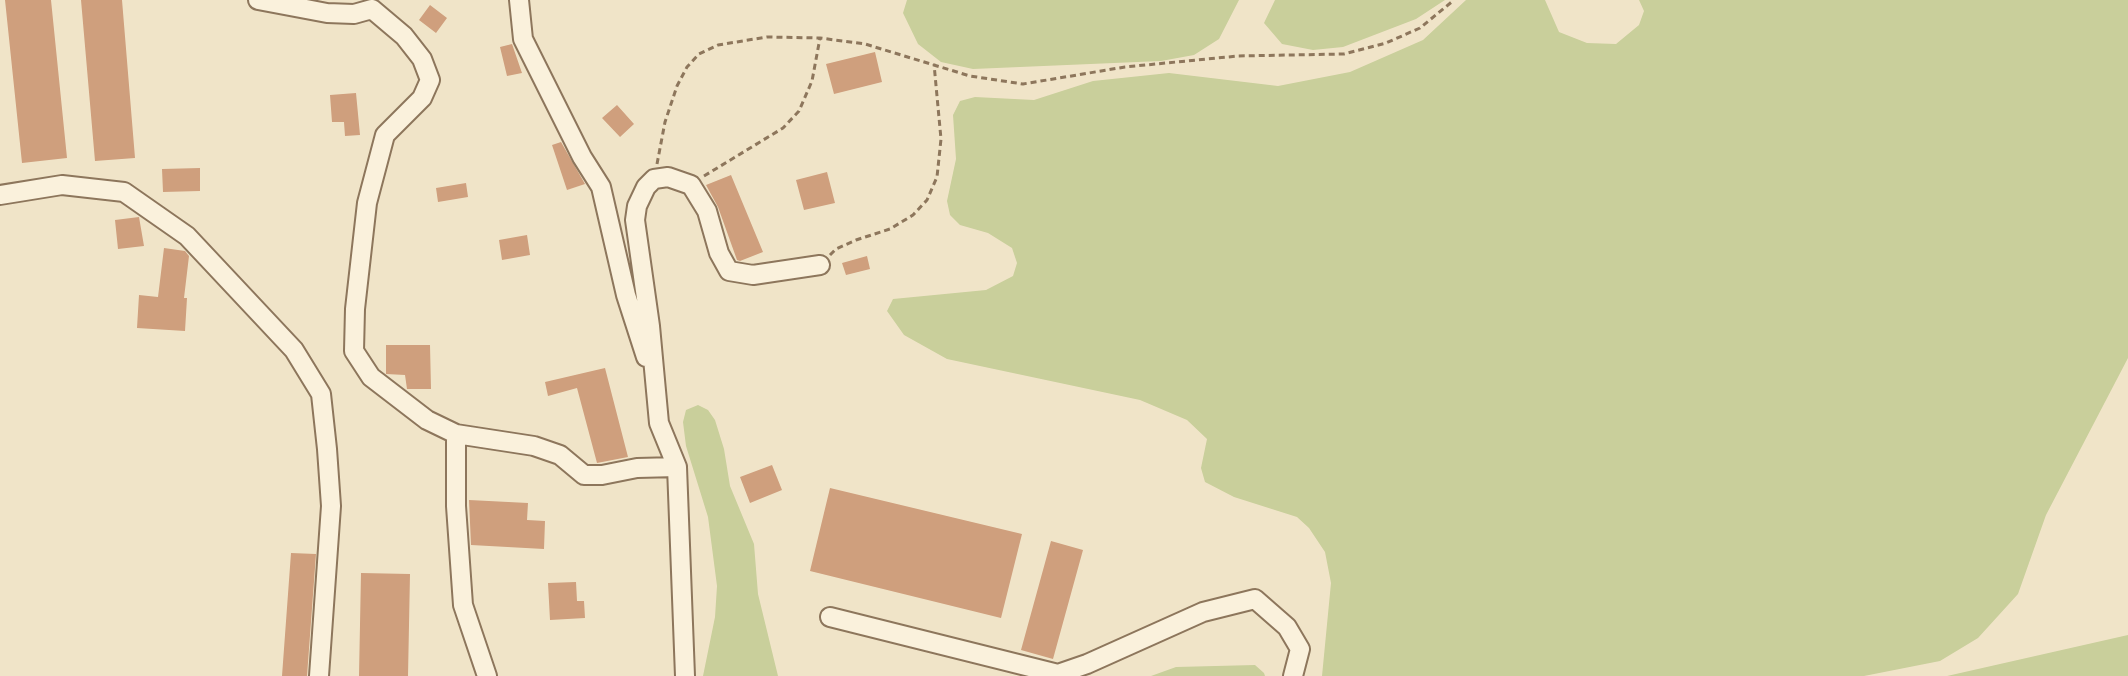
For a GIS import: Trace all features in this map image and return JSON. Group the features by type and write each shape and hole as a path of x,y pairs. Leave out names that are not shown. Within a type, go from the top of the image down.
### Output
{"lane":[{"path":"258,0 327,13 354,14 372,9 404,36 422,59 430,80 422,98 385,135 367,203 355,309 354,351 371,377 427,420 456,434 534,446 560,455 584,475 637,468 677,467"},
{"path":"519,0 523,39 582,157 601,187 626,295 653,378"},
{"path":"685,676 677,467 659,423 650,326 635,220 637,206 646,187 654,179 668,177 691,185 707,211 719,253 729,271 753,275 820,265"},
{"path":"0,195 62,185 124,192 187,236 294,350 321,394 327,449 331,506 319,676"},
{"path":"456,434 456,506 463,605 487,676"},
{"path":"830,617 1058,674 1203,612 1255,599 1287,627 1300,649 1293,676"}],"path":[{"path":"654,179 665,122 677,86 687,67 699,54 718,45 767,37 820,38 865,44 970,76 1023,84 1125,67 1238,56 1344,54 1386,43 1420,28 1454,0"},
{"path":"691,185 783,128 799,111 812,81 820,38"},
{"path":"820,265 836,249 890,229 913,215 927,200 937,177 941,139 934,64"}],"green space":[{"path":"907,0 1239,0 1219,39 1194,55 1161,61 973,69 941,62 918,44 903,13"},
{"path":"1275,0 1445,0 1416,19 1343,47 1313,50 1282,44 1264,23"},
{"path":"1466,0 1545,0 1559,32 1587,43 1616,44 1639,25 1644,11 1639,0 2128,0 2128,358 2046,515 2018,594 1978,638 1940,661 1864,676 1322,676 1331,583 1325,552 1309,528 1297,517 1234,497 1205,482 1201,468 1207,439 1187,420 1140,400 947,359 904,335 887,311 893,299 986,290 1013,276 1017,263 1012,248 988,233 960,225 950,215 947,201 956,159 953,115 960,101 975,97 1034,100 1093,81 1169,73 1278,86 1350,72 1423,40"},
{"path":"698,405 708,410 715,420 730,486 754,544 758,594 778,676 703,676 715,617 717,586 708,517 686,446 683,422 686,410"},
{"path":"2128,635 2128,676 1947,676"},
{"path":"1255,665 1265,676 1151,676 1176,667"}],"building":[{"path":"5,0 51,0 67,158 22,163"},
{"path":"81,0 122,0 135,158 95,161"},
{"path":"430,5 447,18 436,33 419,20"},
{"path":"512,44 522,73 507,76 500,47"},
{"path":"875,52 882,82 834,94 826,64"},
{"path":"356,93 360,135 345,136 344,122 332,122 330,95"},
{"path":"617,105 634,124 620,137 602,118"},
{"path":"561,142 585,184 567,190 552,145"},
{"path":"200,168 200,191 163,192 162,169"},
{"path":"827,172 835,203 804,210 796,180"},
{"path":"731,175 763,252 740,261 706,185"},
{"path":"466,183 468,197 438,202 436,188"},
{"path":"139,217 144,246 118,249 115,220"},
{"path":"527,235 530,255 502,260 499,240"},
{"path":"164,248 185,251 189,256 184,298 187,298 185,331 137,328 139,295 158,297"},
{"path":"867,256 870,269 846,275 842,263"},
{"path":"386,345 430,345 431,389 407,389 405,375 386,374"},
{"path":"605,368 628,457 597,463 577,388 548,396 545,382"},
{"path":"772,465 782,490 750,503 740,477"},
{"path":"830,488 1022,534 1001,618 810,571"},
{"path":"469,500 528,503 527,520 545,521 544,549 471,545"},
{"path":"1051,541 1083,550 1053,659 1021,650"},
{"path":"291,553 316,554 307,676 282,676"},
{"path":"361,573 410,574 408,676 359,676"},
{"path":"576,582 577,601 584,601 585,618 550,620 548,583"}]}
